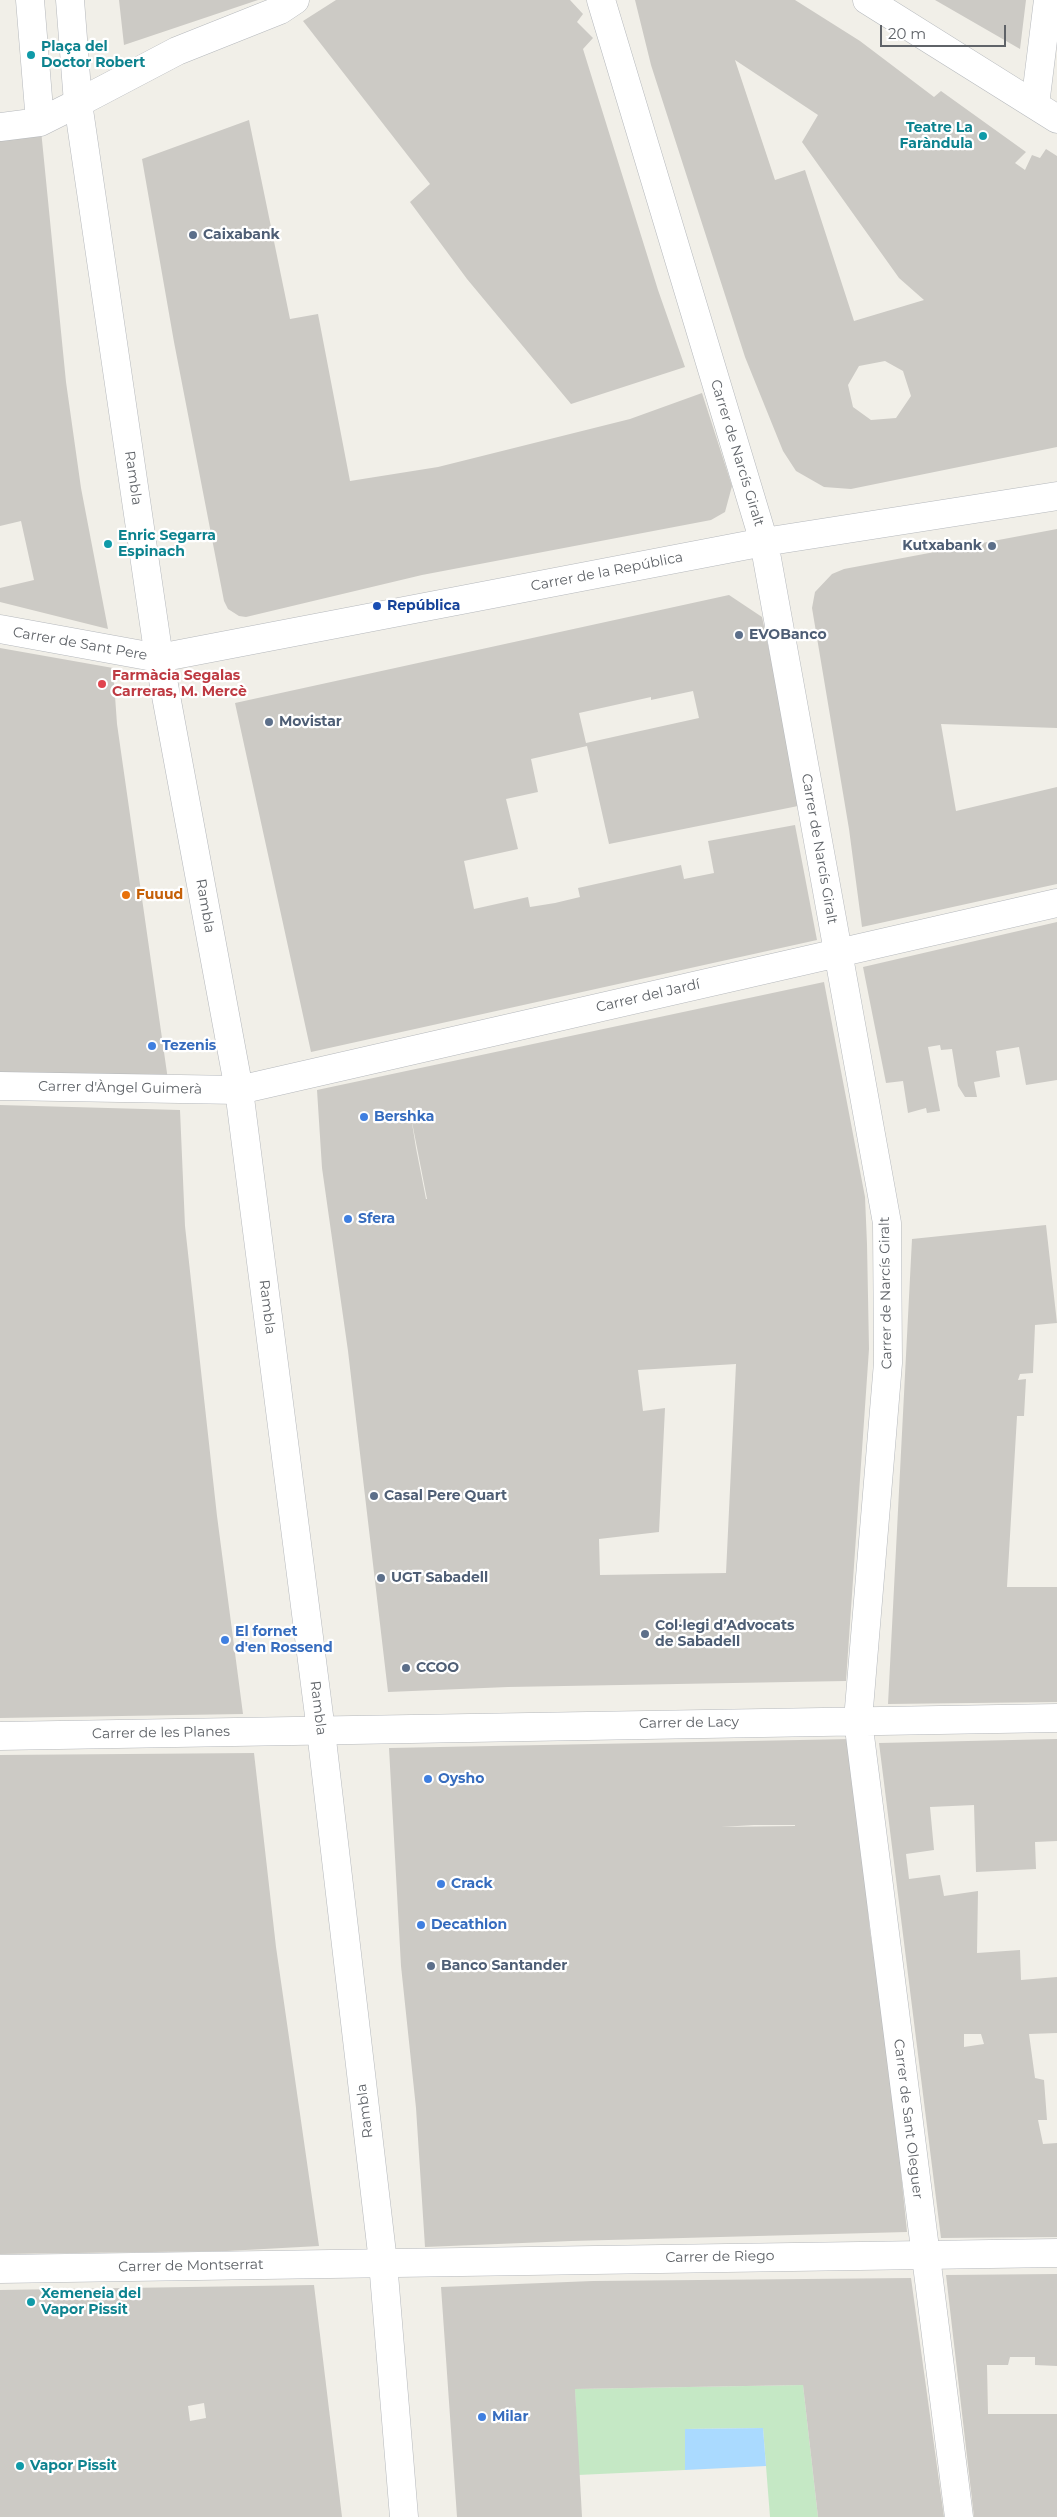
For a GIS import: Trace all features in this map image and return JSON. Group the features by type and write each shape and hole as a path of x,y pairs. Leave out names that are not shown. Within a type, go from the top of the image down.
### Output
{"street":[{"path":"30,0 40,122"},
{"name":"Rambla","path":"70,0 78,103 159,658 239,1090 321,1731 383,2262 404,2517"},
{"path":"0,127 40,122 176,51 280,10 295,0"},
{"name":"Carrer de Narcís Giralt","path":"601,0 764,542 887,1223 888,1364 858,1720"},
{"path":"867,0 1046,112"},
{"path":"1046,112 1048,0"},
{"name":"Carrer de la República","path":"159,658 764,542 1057,496"},
{"name":"Carrer de Sant Pere","path":"0,629 159,658"},
{"name":"Carrer del Jardí","path":"239,1090 1057,903"},
{"name":"Carrer d'Àngel Guimerà","path":"0,1086 239,1090"},
{"name":"Carrer de Lacy","path":"321,1731 858,1720 1057,1718"},
{"name":"Carrer de Sant Oleguer","path":"858,1720 959,2517"},
{"name":"Carrer de les Planes","path":"0,1736 321,1731"},
{"name":"Carrer de Riego","path":"383,2262 925,2253 1057,2253"},
{"name":"Carrer de Montserrat","path":"0,2269 383,2262"}],"green space":[{"path":"803,2385 818,2517 770,2517 763,2428 685,2429 685,2470 578,2475 575,2389"}],"water":[{"path":"763,2428 766,2466 685,2470 685,2429"}],"building":[{"path":"119,0 258,0 124,45"},
{"path":"336,0 570,0 583,14 577,22 593,38 583,49 658,290 685,367 571,404 467,279 410,202 430,184 303,21"},
{"path":"635,0 795,0 860,41 934,97 941,91 1026,152 1015,163 1025,170 1032,155 1040,158 1046,149 1057,156 1057,447 851,489 824,487 796,471 783,451 745,357 651,65","holes":["735,60 818,115 802,142 899,278 924,300 854,321 805,170 775,180","885,361 903,371 911,396 896,418 871,420 853,407 848,385 859,366"]},
{"path":"935,0 1026,0 1020,49"},
{"path":"249,120 290,319 318,314 350,481 438,467 630,419 702,393 732,486 725,512 711,520 422,575 246,617 239,616 228,609 224,601 174,342 142,159"},
{"path":"41,130 66,382 81,488 108,629 0,602 0,588 34,580 21,521 0,526 0,135"},
{"path":"1057,529 1057,728 941,724 956,811 1057,787 1057,884 862,927 849,829 812,608 815,592 832,574 844,569"},
{"path":"729,595 762,617 780,701 798,806 609,844 587,746 531,759 538,792 506,799 518,849 464,861 474,909 528,897 530,907 555,903 580,897 578,888 681,865 684,879 714,873 708,841 795,825 817,940 311,1052 235,703","holes":["693,691 699,718 586,743 579,713 651,697 651,700"]},
{"path":"0,648 113,668 117,724 168,1080 0,1072"},
{"path":"1057,922 1057,1080 1026,1085 1019,1047 996,1051 1000,1077 974,1082 977,1097 965,1097 958,1086 952,1049 941,1050 940,1045 928,1047 940,1111 927,1113 926,1108 908,1113 903,1081 886,1083 863,967"},
{"path":"824,982 865,1197 867,1244 869,1349 846,1681 508,1687 388,1692 348,1351 322,1168 317,1090","holes":["411,1117 427,1199 416,1148","736,1364 726,1573 600,1575 599,1539 659,1532 665,1408 643,1411 638,1370"]},
{"path":"0,1105 180,1110 185,1226 217,1516 243,1714 0,1718"},
{"path":"1046,1225 1057,1323 1035,1325 1033,1373 1020,1374 1018,1380 1026,1379 1024,1416 1017,1416 1007,1587 1057,1587 1057,1702 888,1704 912,1239"},
{"path":"851,1739 870,1931 890,2063 907,2232 425,2247 416,2108 401,1966 389,1748","holes":["754,1825 795,1826 721,1827"]},
{"path":"1057,1739 1057,1841 1035,1842 1036,1869 976,1872 974,1805 930,1807 934,1850 906,1854 909,1879 940,1875 944,1896 978,1891 977,1953 1020,1950 1021,1980 1057,1977 1057,2033 1029,2034 1035,2078 1044,2080 1047,2120 1038,2120 1043,2144 1057,2143 1057,2237 941,2238 879,1743","holes":["964,2034 981,2034 984,2044 964,2047"]},
{"path":"254,1753 276,1947 319,2246 227,2251 0,2254 0,1755"},
{"path":"1057,2274 1057,2366 1035,2365 1035,2357 1010,2357 1008,2365 987,2365 988,2414 1057,2414 1057,2517 974,2517 946,2275"},
{"path":"911,2278 944,2517 818,2517 803,2385 575,2389 582,2517 457,2517 441,2287 593,2281"},
{"path":"314,2285 342,2517 0,2517 0,2290","holes":["204,2403 206,2418 190,2421 188,2406"]}],"place":[{"name":"Plaça del Doctor Robert","path":"31,55"},
{"name":"Teatre La Faràndula","path":"983,136"},
{"name":"Caixabank","path":"193,235"},
{"name":"Enric Segarra Espinach","path":"108,544"},
{"name":"Kutxabank","path":"992,546"},
{"name":"República","path":"377,606"},
{"name":"EVOBanco","path":"739,635"},
{"name":"Farmàcia Segalas Carreras, M. Mercè","path":"102,684"},
{"name":"Movistar","path":"269,722"},
{"name":"Fuuud","path":"126,895"},
{"name":"Tezenis","path":"152,1046"},
{"name":"Bershka","path":"364,1117"},
{"name":"Sfera","path":"348,1219"},
{"name":"Casal Pere Quart","path":"374,1496"},
{"name":"UGT Sabadell","path":"381,1578"},
{"name":"Col·legi d’Advocats de Sabadell","path":"645,1634"},
{"name":"El fornet d'en Rossend","path":"225,1640"},
{"name":"CCOO","path":"406,1668"},
{"name":"Oysho","path":"428,1779"},
{"name":"Crack","path":"441,1884"},
{"name":"Decathlon","path":"421,1925"},
{"name":"Banco Santander","path":"431,1966"},
{"name":"Xemeneia del Vapor Pissit","path":"31,2302"},
{"name":"Milar","path":"482,2417"},
{"name":"Vapor Pissit","path":"20,2466"}]}
